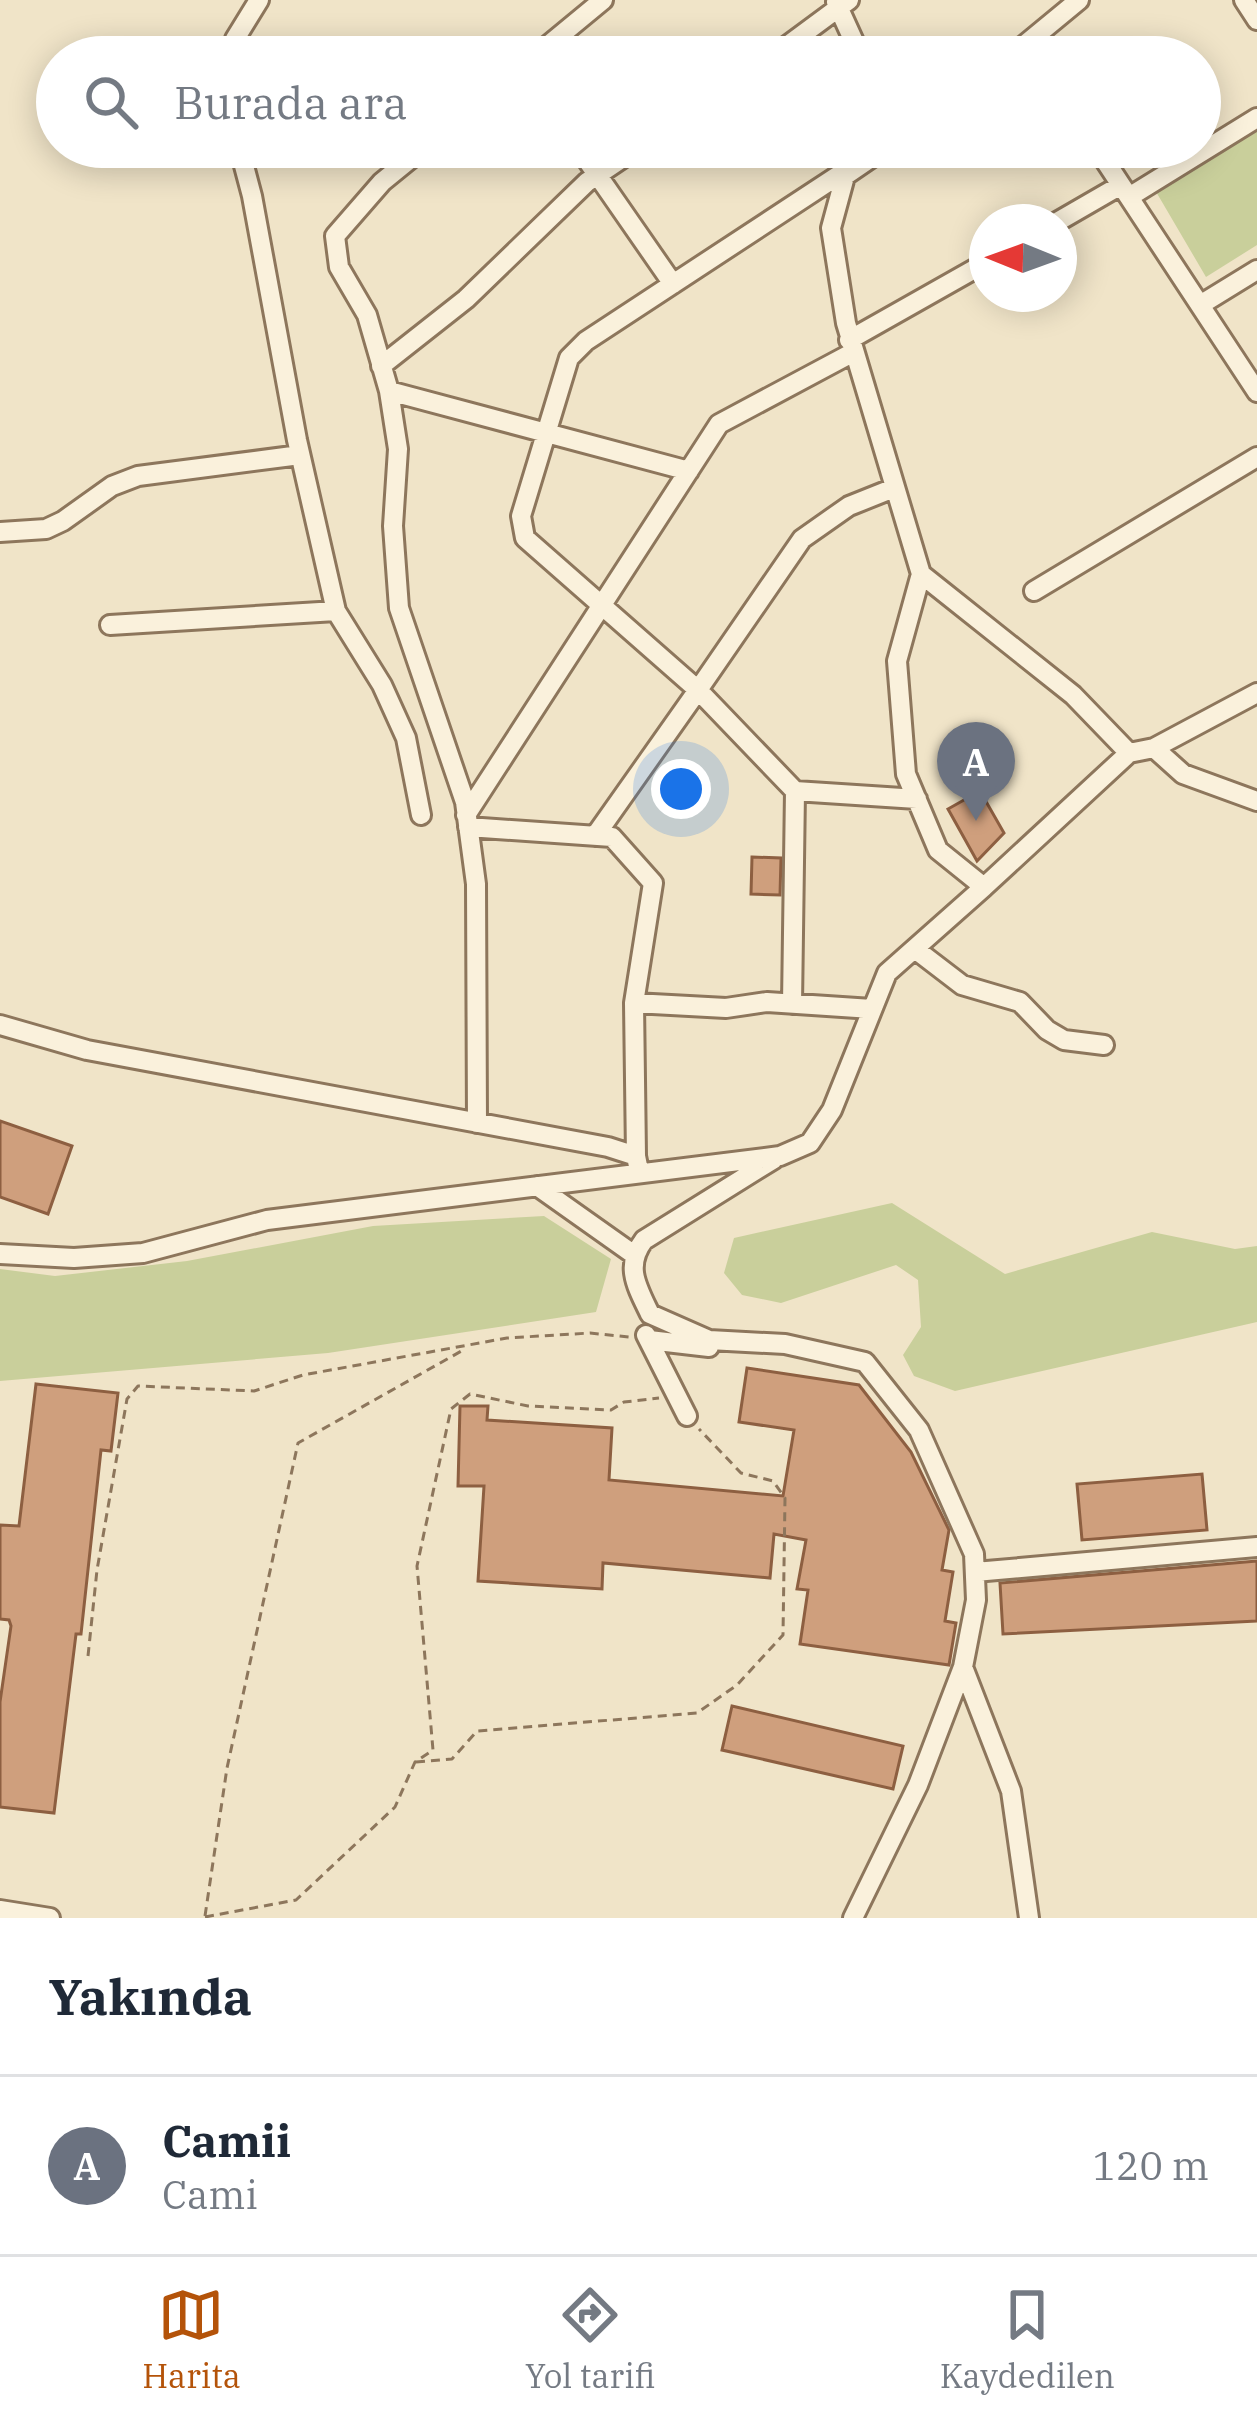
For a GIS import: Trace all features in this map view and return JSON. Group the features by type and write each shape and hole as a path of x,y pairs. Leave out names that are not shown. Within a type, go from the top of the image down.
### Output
{"street":[{"path":"237,36 259,0"},
{"path":"559,36 603,0"},
{"path":"1045,36 1079,0"},
{"path":"1244,0 1257,20"},
{"path":"799,36 841,3 853,36"},
{"path":"1221,138 1257,118"},
{"path":"245,168 298,447 336,611 382,685 406,738 421,815"},
{"path":"399,168 335,236 339,267 367,316 389,391 398,449 393,526 399,608 467,821 476,884 477,1123"},
{"path":"593,168 673,284"},
{"path":"381,366 466,299 608,168"},
{"path":"848,168 831,228 850,346 921,574 897,661 906,774 938,850 984,887"},
{"path":"853,168 586,341 568,358 520,516 525,538 698,690 795,791 916,800"},
{"path":"1110,168 1257,392"},
{"path":"1077,213 1167,168"},
{"path":"1200,305 1257,269"},
{"path":"467,821 719,424 969,273"},
{"path":"389,391 689,471"},
{"path":"0,532 46,529 112,486 138,476 298,447"},
{"path":"1034,591 1257,457"},
{"path":"595,836 802,539 849,506 894,488"},
{"path":"921,574 1073,695 1129,753"},
{"path":"110,625 336,611"},
{"path":"853,1918 918,1785 963,1667 976,1600 974,1554 919,1430 866,1362 785,1344 709,1340 650,1314 633,1279 633,1254 644,1240 780,1156 810,1143 832,1110 887,973 1129,753 1154,748 1257,693"},
{"path":"1154,748 1183,774 1257,801"},
{"path":"791,1004 795,791"},
{"path":"467,821 612,837 653,883 634,1003 638,1163"},
{"path":"914,949 962,985 1020,1002 1064,1040 1104,1045"},
{"path":"634,1003 872,1009"},
{"path":"0,1025 87,1050 477,1123 638,1163"},
{"path":"0,1254 74,1258 143,1252 267,1220 537,1186 638,1163 780,1156"},
{"path":"537,1186 633,1254"},
{"path":"644,1301 640,1317 687,1416"},
{"path":"649,1340 741,1351 785,1344"},
{"path":"975,1572 1257,1547"},
{"path":"963,1667 1011,1791 1029,1918"},
{"path":"0,1910 50,1918"}],"path":[{"path":"88,1656 97,1570 127,1399 138,1386 254,1391 303,1375 507,1338 590,1333 649,1340"},
{"path":"472,1345 298,1443 227,1768 205,1917 296,1900 395,1808 415,1762 433,1750 417,1566 451,1408 470,1394 528,1406 611,1410 624,1402 677,1397"},
{"path":"415,1762 452,1759 477,1730 697,1713 737,1685 783,1635 785,1498 773,1481 742,1473 687,1416"}],"green space":[{"path":"1257,130 1257,245 1206,277 1155,190 1192,168 1221,168 1221,151"},
{"path":"892,1203 1005,1274 1152,1232 1235,1249 1257,1246 1257,1322 955,1391 914,1376 903,1355 921,1327 918,1280 896,1265 781,1303 742,1295 724,1273 734,1238"},
{"path":"544,1216 611,1259 596,1312 328,1353 0,1381 0,1269 55,1276 187,1261 373,1226"}],"building":[{"path":"980,791 1004,833 977,861 948,809"},
{"path":"752,857 781,858 780,895 751,894"},
{"path":"0,1121 72,1146 48,1214 0,1197"},
{"path":"747,1368 859,1385 911,1452 949,1530 942,1570 953,1572 945,1621 956,1623 949,1665 800,1644 808,1590 797,1589 806,1540 774,1534 770,1578 603,1563 602,1589 478,1581 484,1486 458,1486 460,1406 488,1406 487,1420 612,1428 609,1480 783,1496 794,1430 739,1422"},
{"path":"36,1384 118,1393 111,1451 101,1450 81,1634 76,1634 54,1813 0,1807 0,1702 11,1626 9,1620 0,1619 0,1525 19,1526"},
{"path":"1202,1474 1207,1530 1082,1540 1077,1484"},
{"path":"1257,1561 1257,1621 1003,1634 1000,1583"},
{"path":"732,1706 903,1746 893,1789 722,1750"}],"place":[{"name":"Camii","path":"976,821"}]}
